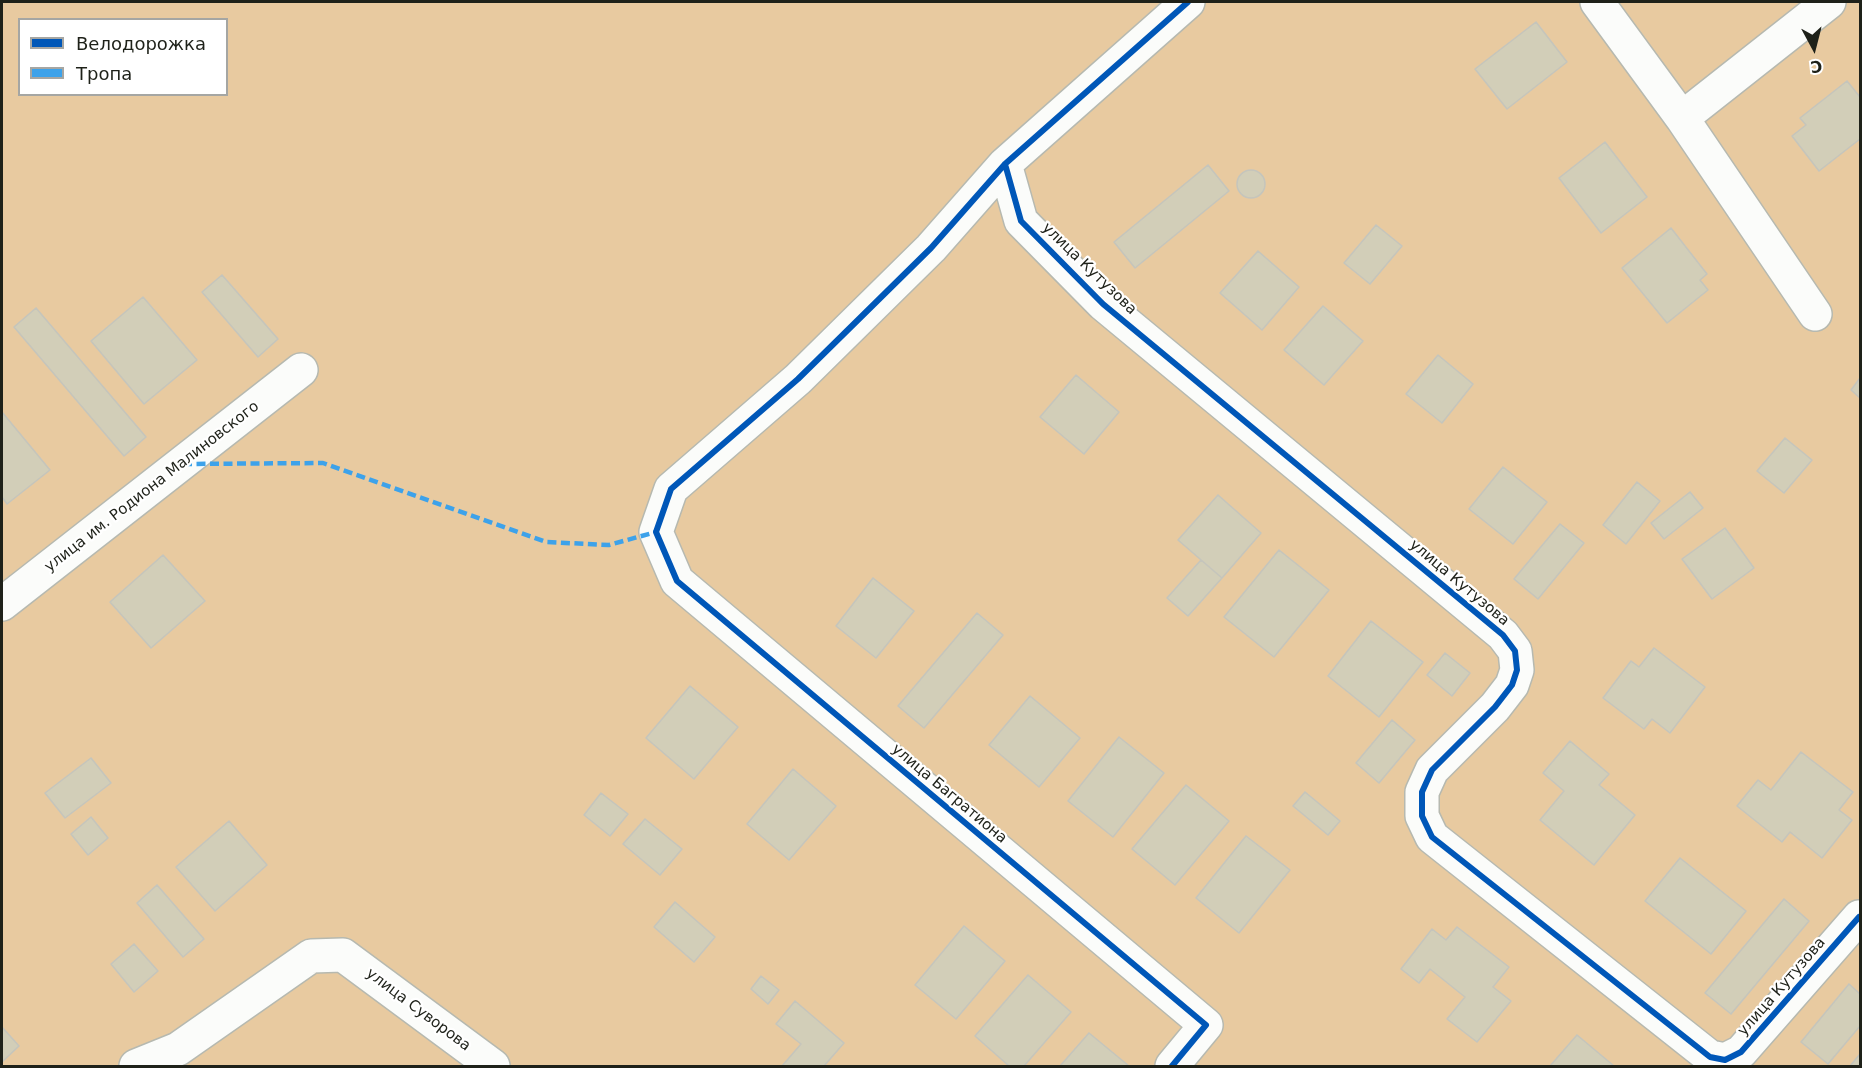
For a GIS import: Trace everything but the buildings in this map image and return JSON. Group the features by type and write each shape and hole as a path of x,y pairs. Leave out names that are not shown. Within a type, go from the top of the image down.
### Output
{"street":[{"path":"1005,164 1188,2"},
{"path":"1597,2 1682,118 1815,314"},
{"path":"1682,118 1829,2"},
{"name":"улица Багратиона","path":"1005,164 931,248 798,379 671,489 656,532 677,581 1206,1025 1172,1066"},
{"name":"улица Кутузова","path":"1005,164 1021,221 1103,304 1503,635 1515,651 1517,670 1512,685 1494,707 1432,770 1422,792 1422,816 1432,837 1710,1057 1725,1060 1741,1052 1860,917"},
{"name":"улица им. Родиона Малиновского","path":"2,604 301,370"},
{"name":"улица Суворова","path":"136,1066 178,1049 311,956 343,955 493,1066"}],"shaded area":[{"path":"2,2 1860,2 1860,1066 2,1066"}],"marked path":[{"path":"183,464 323,463 546,542 609,545 656,532"}],"cycle path":[{"path":"1172,1066 1206,1025 677,581 656,532 671,489 798,379 931,248 1005,164 1188,2"},
{"path":"1005,164 1021,221 1103,304 1503,635 1515,651 1517,670 1512,685 1495,707 1432,770 1422,792 1422,816 1432,837 1710,1057 1725,1060 1741,1052 1859,917 1860,919"}]}
